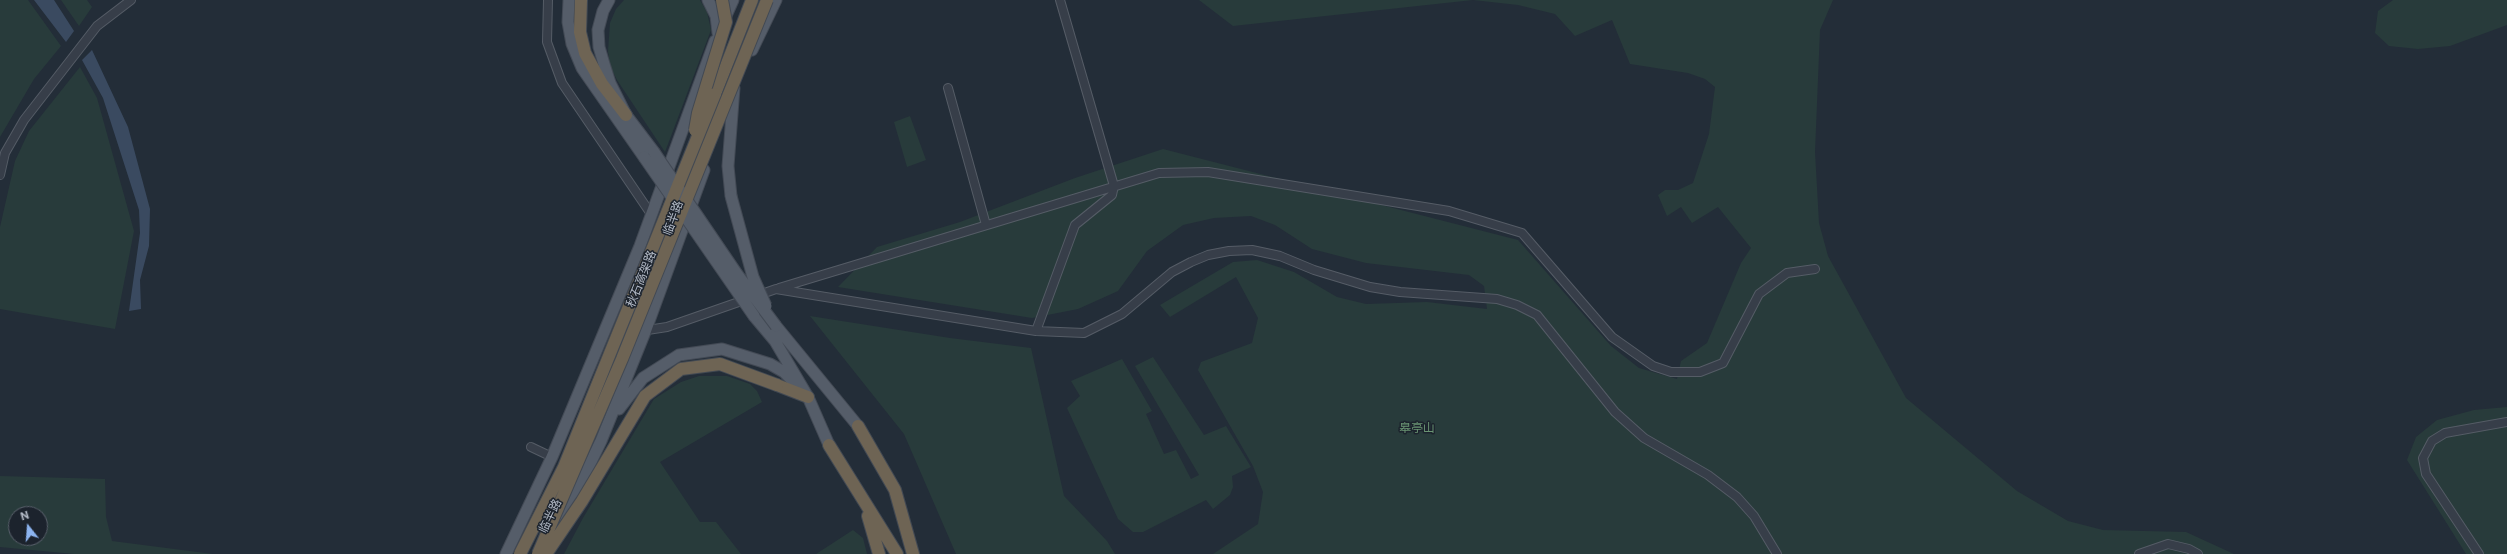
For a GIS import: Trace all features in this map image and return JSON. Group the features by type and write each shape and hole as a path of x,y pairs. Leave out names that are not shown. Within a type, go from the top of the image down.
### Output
{"highway":[{"path":"580,0 580,32 585,54 602,84 626,115"},
{"path":"692,151 698,113 726,22 722,0"},
{"name":"秋石高架路","path":"520,554 564,467 752,0"},
{"name":"秋石高架路","path":"538,554 622,359 767,0"},
{"path":"546,554 582,501 645,396 681,369 720,364 808,397"},
{"path":"858,426 895,490 913,554"},
{"path":"829,445 897,554"},
{"path":"858,493 870,521 880,554"}],"main road":[{"path":"569,0 568,22 572,44 582,68 649,154 776,326 858,426"},
{"path":"610,0 603,11 598,30 599,47 610,82 626,115 649,154 754,316 774,340 808,397 829,445"},
{"path":"708,0 716,16 718,33"},
{"name":"临半路","path":"506,554 552,457 608,325 718,33 732,0"},
{"name":"临半路","path":"546,554 601,441 645,332 734,88 776,0"},
{"path":"734,88 728,166 731,196 753,277 776,326"},
{"path":"601,441 623,403 643,378 679,355 722,349 749,357 770,364 784,372 808,397"}],"street":[{"path":"0,175 5,153 24,120 97,26 132,0"},
{"path":"548,0 547,42 562,83 651,214"},
{"path":"1036,332 1075,225 1112,195 1114,186 1060,0"},
{"path":"948,88 986,225"},
{"path":"608,325 645,332 667,327 776,289 1159,173 1208,172 1449,211 1522,233 1612,338 1653,366 1671,372 1700,372 1723,364 1759,294 1787,273 1815,269"},
{"path":"776,289 1036,332 1084,333 1122,314 1172,272 1208,255 1229,251 1252,250 1280,256 1314,270 1370,288 1400,292 1497,299 1517,304 1537,315 1615,412 1644,438 1708,475 1737,497 1754,516 1777,554"},
{"path":"2479,554 2426,474 2423,458 2432,441 2445,433 2507,422"},
{"path":"531,447 552,457"},
{"path":"2139,554 2168,544 2189,549 2198,554"}],"green space":[{"path":"0,0 28,0 61,46 34,79 0,137"},
{"path":"61,0 87,0 92,7 79,26"},
{"path":"624,0 700,0 707,12 711,30 665,152 617,80 610,66 608,51 610,23 616,9"},
{"path":"1199,0 1473,0 1233,26"},
{"name":"皋亭山","path":"1473,0 1833,0 1820,30 1815,152 1819,223 1828,256 1906,398 2017,491 2068,521 2103,530 2186,532 2234,554 1213,554 1258,524 1263,492 1253,466 1198,370 1201,362 1252,343 1258,318 1236,277 1170,317 1160,305 1233,262 1257,260 1294,272 1337,297 1366,304 1427,302 1487,309 1484,286 1469,275 1366,263 1312,249 1275,225 1251,216 1214,218 1183,225 1147,251 1118,291 1078,309 1032,318 838,287 877,247 960,222 1075,178 1163,149 1518,240 1611,346 1639,368 1677,379 1681,361 1707,343 1741,263 1751,248 1718,207 1692,223 1681,207 1667,216 1658,195 1665,190 1678,190 1693,183 1709,134 1715,87 1705,79 1688,73 1630,64 1612,20 1575,36 1555,14 1518,5"},
{"path":"2393,0 2507,0 2507,25 2450,46 2418,49 2389,46 2375,33 2378,11"},
{"path":"80,67 97,98 134,231 115,329 0,309 0,227 15,161 29,131"},
{"path":"910,116 926,160 907,167 894,122"},
{"path":"810,316 950,338 1031,348 1064,496 1107,541 1115,554 956,554 904,434"},
{"path":"1153,357 1204,435 1226,426 1251,467 1232,476 1233,487 1230,495 1213,509 1206,500 1143,532 1133,532 1118,519 1067,408 1080,396 1071,381 1122,359 1152,411 1146,414 1164,454 1176,450 1191,479 1199,475 1135,366"},
{"path":"699,376 727,376 750,384 757,391 762,402 660,462 700,522 716,522 741,554 564,554 583,518 654,399 681,382"},
{"path":"2507,407 2507,554 2466,554 2407,460 2416,437 2437,420 2474,410"},
{"path":"0,476 105,479 106,517 112,541 213,554 74,554 0,547"},
{"path":"853,530 863,538 867,554 816,554"}],"water":[{"path":"34,0 54,0 74,31 66,42"},
{"path":"92,50 128,127 150,209 149,246 140,280 141,309 129,311 140,233 139,210 103,98 82,60"}]}
